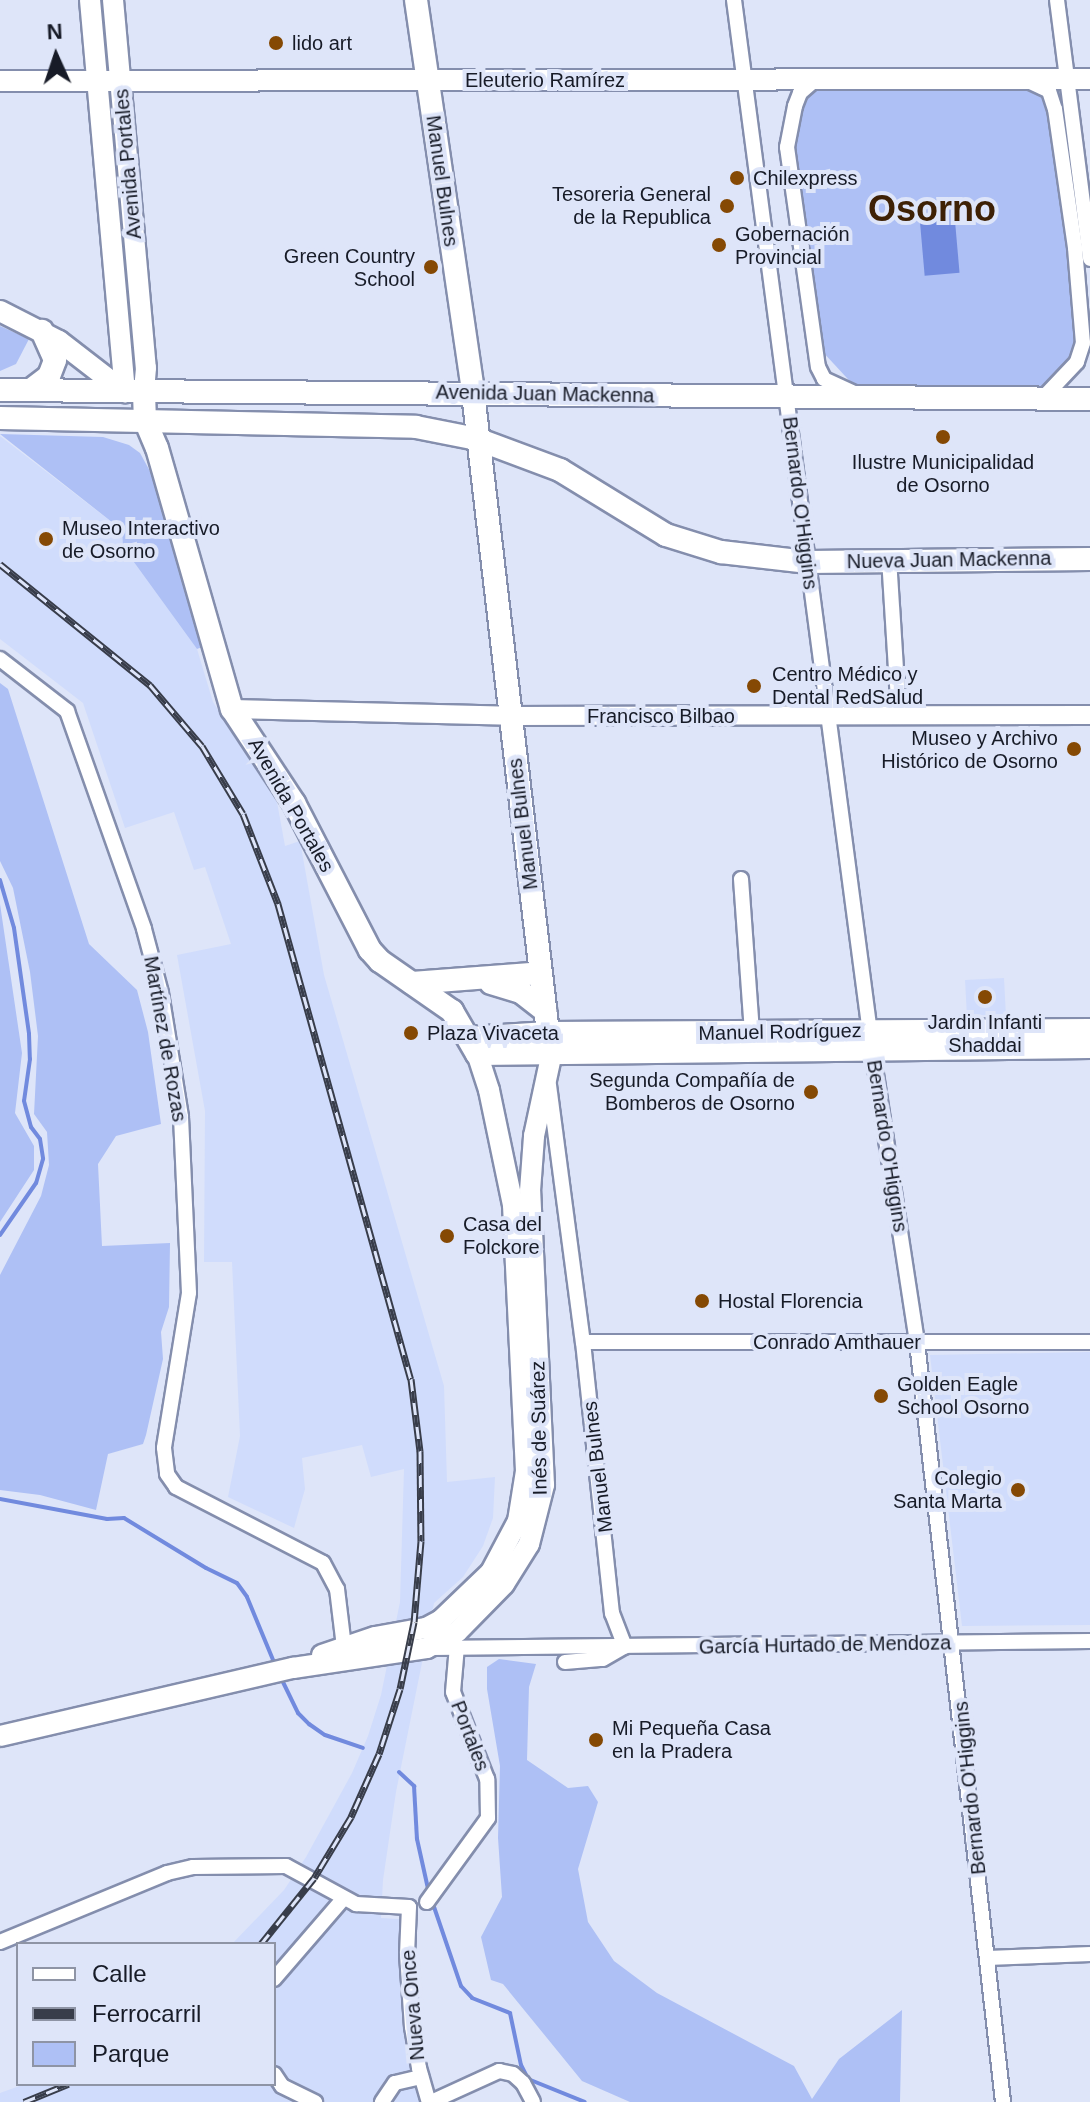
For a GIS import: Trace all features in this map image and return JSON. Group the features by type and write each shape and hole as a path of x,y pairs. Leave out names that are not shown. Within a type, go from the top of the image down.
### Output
{"main road":[{"name":"Avenida Portales","path":"90,0 111,257 135,392 160,461 232,709 289,794 370,950 380,961 452,1011 474,1046 489,1090"},
{"name":"Avenida Portales","path":"113,0 146,368 135,392"},
{"name":"Manuel Bulnes","path":"416,0 473,393 548,1032 548,1077"},
{"name":"Eleuterio Ramírez","path":"0,81 1090,79"},
{"path":"104,165 128,163"},
{"path":"107,204 131,202"},
{"path":"111,257 136,254"},
{"path":"0,311 42,331 135,392"},
{"path":"32,389 49,376 55,360 42,331"},
{"name":"Avenida Juan Mackenna","path":"0,390 1090,399"},
{"name":"Avenida Juan Mackenna","path":"0,418 390,425 477,439 560,470 666,535 721,552 808,562"},
{"name":"Nueva Juan Mackenna","path":"808,562 889,558 1090,559"},
{"path":"412,983 541,973"},
{"path":"452,1011 450,998 455,989 489,983 521,992 548,1032"},
{"name":"Manuel Rodríguez","path":"548,1032 871,1039 1090,1030"},
{"name":"Manuel Rodríguez","path":"474,1046 548,1032 752,1033 1090,1047"},
{"name":"Inés de Suárez","path":"293,1668 344,1647 435,1624 491,1572 514,1533 522,1505 532,1389 530,1175 534,1136 548,1077"},
{"name":"Inés de Suárez","path":"0,1736 293,1668 427,1648 457,1632 490,1599 529,1544 544,1485 513,1205 489,1090"}],"street":[{"name":"Bernardo O'Higgins","path":"734,0 871,1039 917,1342 954,1644 1003,2102"},
{"path":"1057,0 1090,259"},
{"path":"816,79 800,93 787,147 812,337 824,379 861,397"},
{"path":"1024,79 1049,91 1055,109 1075,248 1083,343 1077,362 1043,398"},
{"path":"889,558 899,716"},
{"name":"Martínez de Rozas","path":"0,659 67,711 153,960 178,1092 189,1293 164,1448 167,1474 176,1487 323,1563 337,1589 344,1647"},
{"name":"Francisco Bilbao","path":"232,709 510,716 1090,715"},
{"path":"741,879 752,1033"},
{"name":"Manuel Bulnes","path":"548,1077 583,1342 612,1613 625,1647"},
{"name":"Conrado Amthauer","path":"583,1342 1090,1342"},
{"name":"García Hurtado de Mendoza","path":"565,1662 603,1659 625,1647 1090,1641"},
{"name":"Portales","path":"431,1897 488,1818 487,1779 453,1692 457,1646"},
{"path":"427,1648 625,1647"},
{"path":"0,1942 167,1873 193,1867 286,1866 344,1898 276,1977"},
{"name":"Nueva Once","path":"344,1898 356,1904 409,1907 407,1954 413,2036 421,2077 430,2102"},
{"path":"988,1958 1090,1954"},
{"path":"430,2102 499,2071 513,2074 523,2083 533,2102"},
{"path":"276,2077 282,2086 315,2102"},
{"path":"382,2102 395,2083 421,2077"}],"shaded area":[{"path":"953,198 960,273 925,276 918,201"},
{"path":"0,436 122,530 123,547 197,649 213,702 277,802 285,846 300,841 324,975 444,1386 447,1482 495,1477 493,1518 483,1546 463,1577 434,1603 396,1792 383,1880 381,1918 414,1920 422,2044 439,2102 0,2102 0,2093 19,2086 276,2086 276,1942 234,1942 284,1890 306,1857 352,1773 368,1736 381,1695 400,1602 404,1469 371,1477 362,1445 302,1458 305,1489 294,1528 228,1497 240,1436 232,1262 204,1262 205,1111 177,955 231,944 205,867 194,870 174,812 125,828 83,703 0,639"},
{"name":"Jardin Infanti Shaddai","path":"1004,978 1006,1014 967,1016 965,980"},
{"name":"Colegio Santa Marta","path":"1090,1352 1090,1625 962,1626 930,1355"}],"green space":[{"path":"1027,82 1045,95 1050,107 1078,346 1044,390 858,390 821,350 791,135 810,93 818,87"},
{"path":"0,326 29,339 16,364 0,371"},
{"path":"0,434 103,437 129,445 140,453 151,473 202,647 197,649 123,547 122,530"},
{"path":"0,683 8,689 89,944 137,990 148,1032 161,1124 116,1136 98,1164 102,1246 170,1243 169,1307 161,1332 163,1359 146,1435 143,1444 108,1454 96,1510 40,1495 0,1490 0,1275 41,1196 49,1165 47,1132 34,1114 38,1036 30,972 13,888 0,861"},
{"path":"0,904 22,1053 15,1113 34,1146 34,1170 0,1222"},
{"path":"499,1659 536,1664 529,1687 527,1760 568,1788 588,1786 598,1802 578,1869 588,1922 614,1961 657,1993 794,2066 812,2099 839,2059 902,2010 900,2102 630,2102 582,2081 503,1984 491,1980 481,1937 502,1897 498,1838 500,1766 487,1689 487,1667"}],"waterway":[{"path":"0,880 14,928 29,1034 30,1059 24,1101 31,1127 40,1139 43,1159 36,1183 0,1235"},
{"path":"0,1499 107,1519 124,1518 206,1568 237,1583 247,1597 276,1667"},
{"path":"281,1678 298,1713 309,1724 325,1735 363,1748"},
{"path":"399,1772 414,1786 417,1839 429,1893"},
{"path":"432,1901 461,1986 472,1998 510,2013 521,2065 528,2079 585,2102"}],"railway":[{"path":"0,564 150,685 202,746 243,814 278,904 411,1379 420,1451 421,1541 414,1622 400,1689 379,1754 351,1817 314,1878 263,1942"},
{"path":"24,2102 63,2086"}],"place":[{"name":"lido art","path":"276,43"},
{"name":"Chilexpress","path":"737,178"},
{"name":"Tesoreria General de la Republica","path":"727,206"},
{"name":"Gobernación Provincial","path":"719,245"},
{"name":"Green Country School","path":"431,267"},
{"name":"Ilustre Municipalidad de Osorno","path":"943,437"},
{"name":"Museo Interactivo de Osorno","path":"46,539"},
{"name":"Centro Médico y Dental RedSalud","path":"754,686"},
{"name":"Museo y Archivo Histórico de Osorno","path":"1074,749"},
{"name":"Jardin Infanti Shaddai","path":"985,997"},
{"name":"Plaza Vivaceta","path":"411,1033"},
{"name":"Segunda Compañía de Bomberos de Osorno","path":"811,1092"},
{"name":"Casa del Folckore","path":"447,1236"},
{"name":"Hostal Florencia","path":"702,1301"},
{"name":"Golden Eagle School Osorno","path":"881,1396"},
{"name":"Colegio Santa Marta","path":"1018,1490"},
{"name":"Mi Pequeña Casa en la Pradera","path":"596,1740"}],"district":[{"name":"Osorno","path":"932,209"}]}
